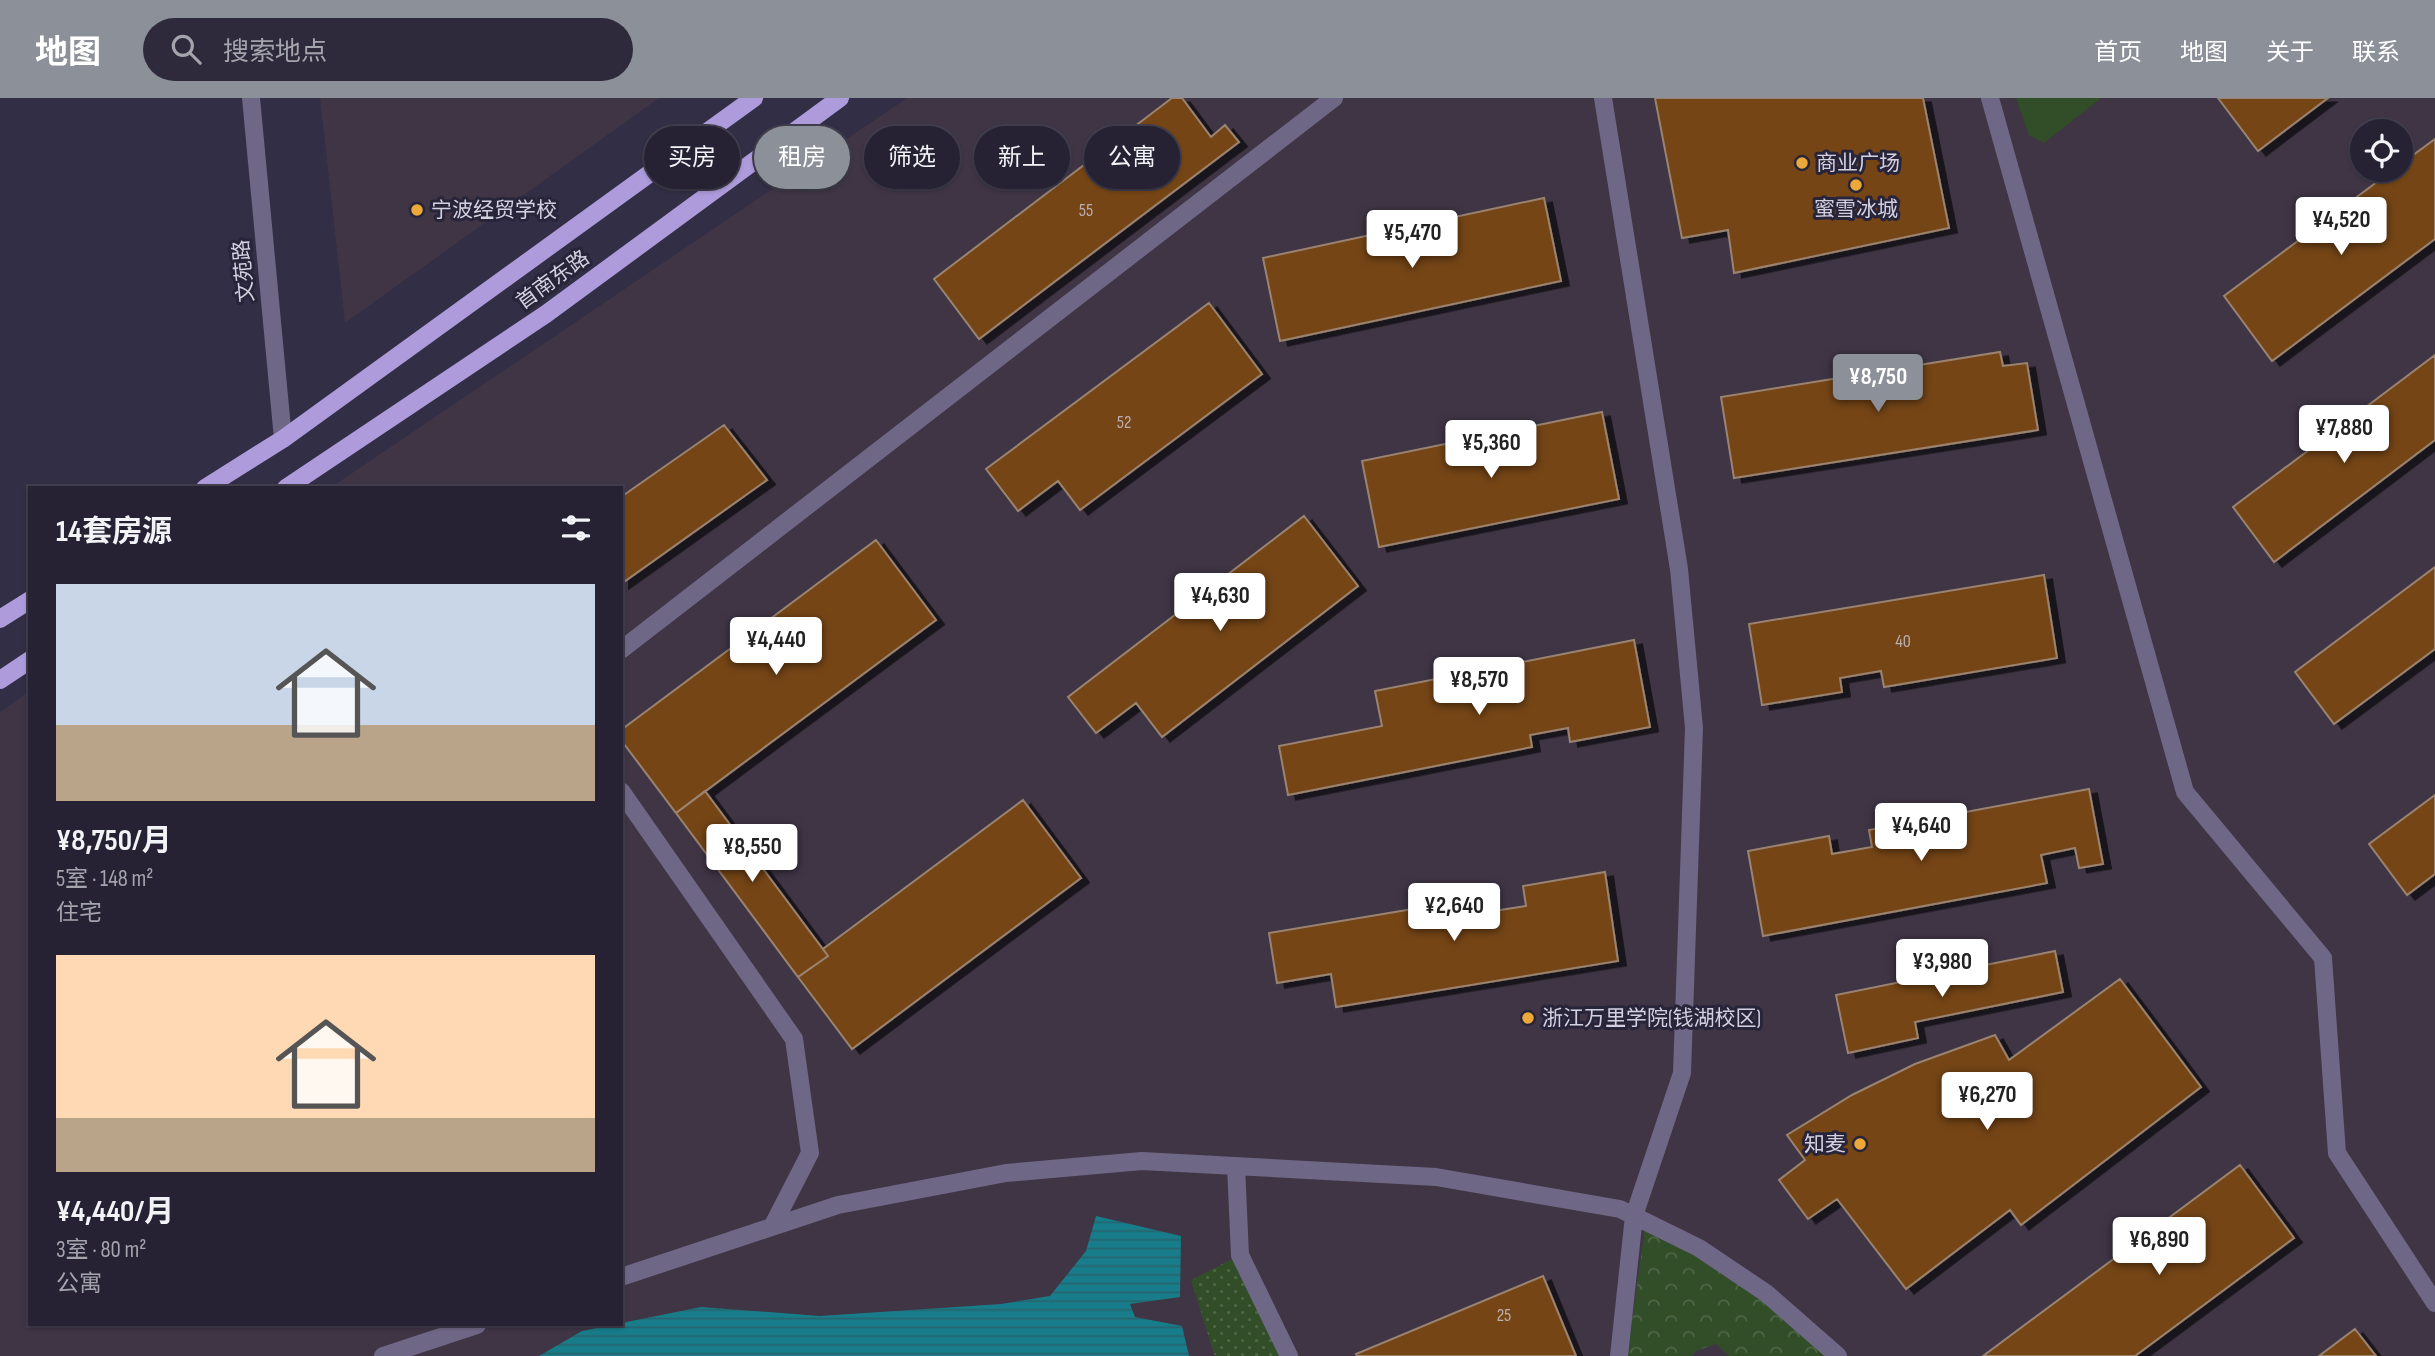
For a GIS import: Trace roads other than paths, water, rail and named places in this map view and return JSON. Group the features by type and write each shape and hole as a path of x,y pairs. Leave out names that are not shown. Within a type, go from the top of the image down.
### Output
{"main road":[{"name":"首南东路","path":"208,486 283,439 754,98"},
{"name":"首南东路","path":"289,486 545,314 840,98"},
{"path":"0,618 28,601"},
{"path":"0,680 28,661"}],"street":[{"name":"文苑路","path":"251,98 283,439"},
{"path":"623,648 1334,98"},
{"path":"1603,98 1679,569 1694,728 1682,1073 1634,1216 1619,1356"},
{"path":"1990,98 2185,792 2323,958 2337,1153 2435,1303"},
{"path":"623,794 794,1039 810,1153 772,1227"},
{"path":"623,1276 838,1205 1006,1174 1142,1161 1436,1177 1620,1209 1699,1248 1766,1293 1838,1356"},
{"path":"1236,1166 1240,1255 1289,1356"},
{"path":"383,1356 474,1326"}],"place":[{"name":"商业广场","path":"1802,163"},
{"name":"蜜雪冰城","path":"1856,185"},
{"name":"宁波经贸学校","path":"417,210"},
{"name":"浙江万里学院(钱湖校区)","path":"1528,1018"},
{"name":"知麦","path":"1860,1144"}]}
